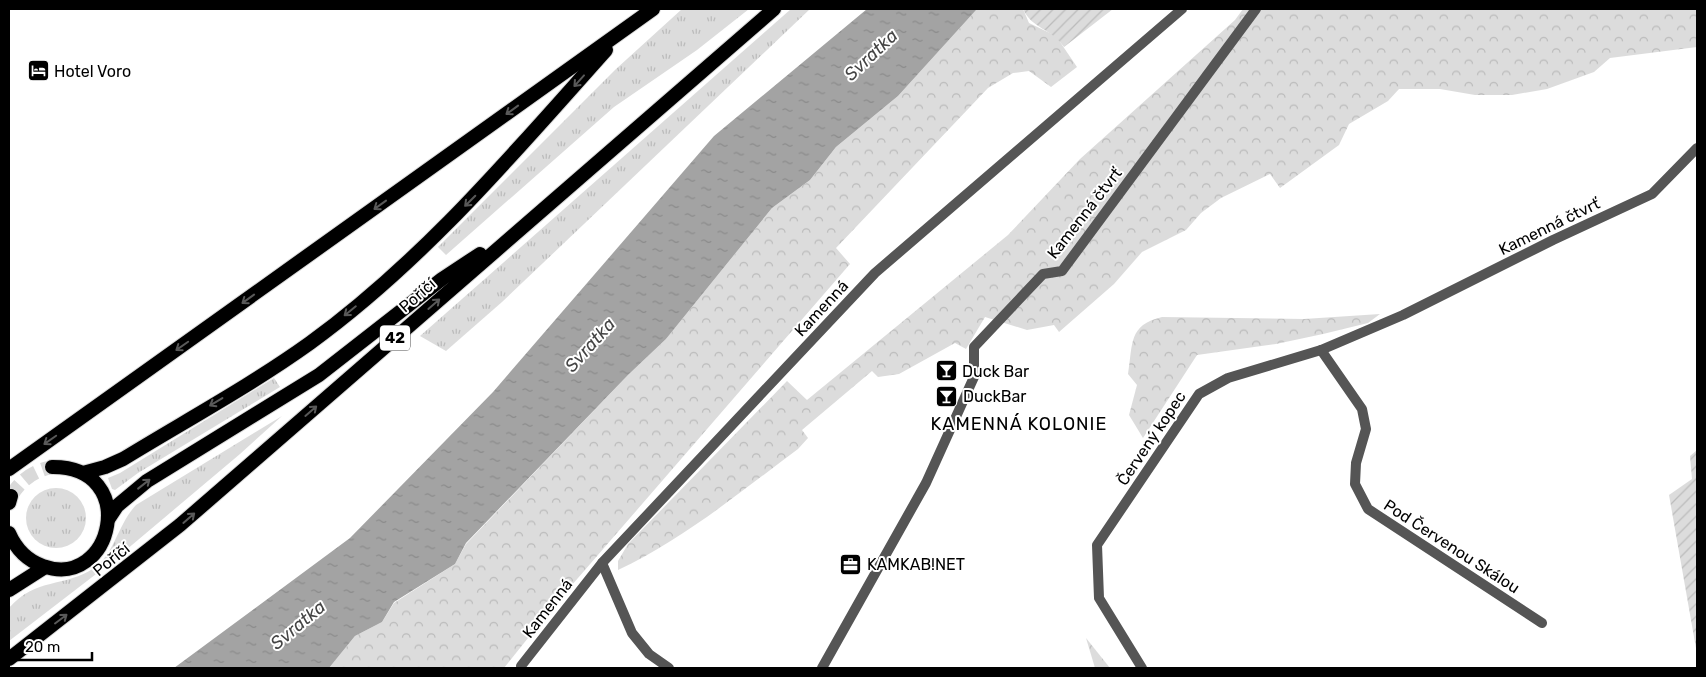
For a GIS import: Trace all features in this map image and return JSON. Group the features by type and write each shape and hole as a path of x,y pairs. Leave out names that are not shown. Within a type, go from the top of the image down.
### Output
{"highway":[{"path":"9,469 653,9"},
{"name":"Poříčí","path":"9,659 180,526 523,225 774,9"},
{"path":"83,473 105,467 123,459 267,372 309,343 354,308 415,256 477,194 623,31"},
{"name":"42","path":"109,518 117,506 147,481 319,375 442,279 523,225"},
{"path":"9,533 19,551 31,561 46,567 68,568 92,556 105,538 109,518 105,498 100,489 83,473 66,467 52,467"},
{"path":"9,590 46,567"}],"street":[{"name":"Kamenná","path":"521,666 602,563 875,272 1182,9"},
{"name":"Kamenná čtvrť","path":"822,668 926,483 974,377 974,347 1043,274 1062,271 1256,9"},
{"name":"Kamenná čtvrť","path":"1403,315 1553,240 1652,194 1697,148"},
{"name":"Červený kopec","path":"1142,668 1099,598 1097,545 1199,394 1228,378 1321,350 1403,315"},
{"name":"Pod Červenou Skálou","path":"1321,350 1362,409 1366,429 1356,463 1355,484 1368,509 1542,623"},
{"path":"602,563 632,633 649,654 669,668"}],"green space":[{"path":"682,9 749,9 697,50 614,107 446,255 438,247 616,69"},
{"path":"791,9 810,9 502,302 446,351 420,336"},
{"path":"977,9 1023,9 1029,23 1056,36 1077,67 1051,87 1029,71 1013,73 988,88 836,248 850,264 552,608 504,668 329,668 355,636 382,622 394,603 455,564 466,544 628,375 666,339 772,208 810,180 836,147 898,96"},
{"path":"1023,9 1113,9 1064,47 1053,36 1031,21"},
{"path":"1243,9 1697,9 1697,47 1610,58 1594,72 1547,89 1512,95 1475,95 1440,89 1399,89 1388,101 1349,124 1339,145 1280,188 1270,174 1221,198 1201,213 1186,230 1142,252 1114,284 1059,332 1054,325 1027,330 985,317 966,349 955,343 899,374 878,377 872,371 802,430 808,438 798,449 689,529 642,558 618,570 618,561 628,544 787,381 807,400 1008,235 1080,159 1235,20"},
{"path":"1380,314 1368,323 1323,334 1276,344 1197,355 1143,438 1129,415 1137,385 1128,374 1132,345 1138,331 1143,325 1151,321 1162,317 1304,319"},
{"path":"274,378 280,387 138,473 115,490 112,489 108,478 120,473"},
{"path":"282,416 113,561 9,641 9,608 19,598 29,591 72,578 94,568 106,555 136,505"},
{"path":"1697,450 1697,654 1669,495 1692,479 1690,456"},
{"path":"56,488 72,493 77,497 81,502 86,518 81,534 77,539 72,543 56,548 40,543 35,539 31,534 26,518 31,502 35,497 40,493"},
{"path":"1086,638 1110,668 1095,668"}],"water":[{"name":"Svratka","path":"867,9 977,9 898,96 836,147 810,180 772,208 666,339 628,375 466,543 455,564 394,602 382,622 355,636 329,668 174,668 350,538 493,392 714,136"}],"tunnel":[{"path":"11,496 28,477 52,467"}],"place":[{"name":"Hotel Voro","path":"38,71"},
{"name":"Duck Bar","path":"946,371"},
{"name":"DuckBar","path":"947,396"},
{"name":"KAMKAB!NET","path":"851,564"}],"district":[{"name":"KAMENNÁ KOLONIE","path":"1019,424"}]}
